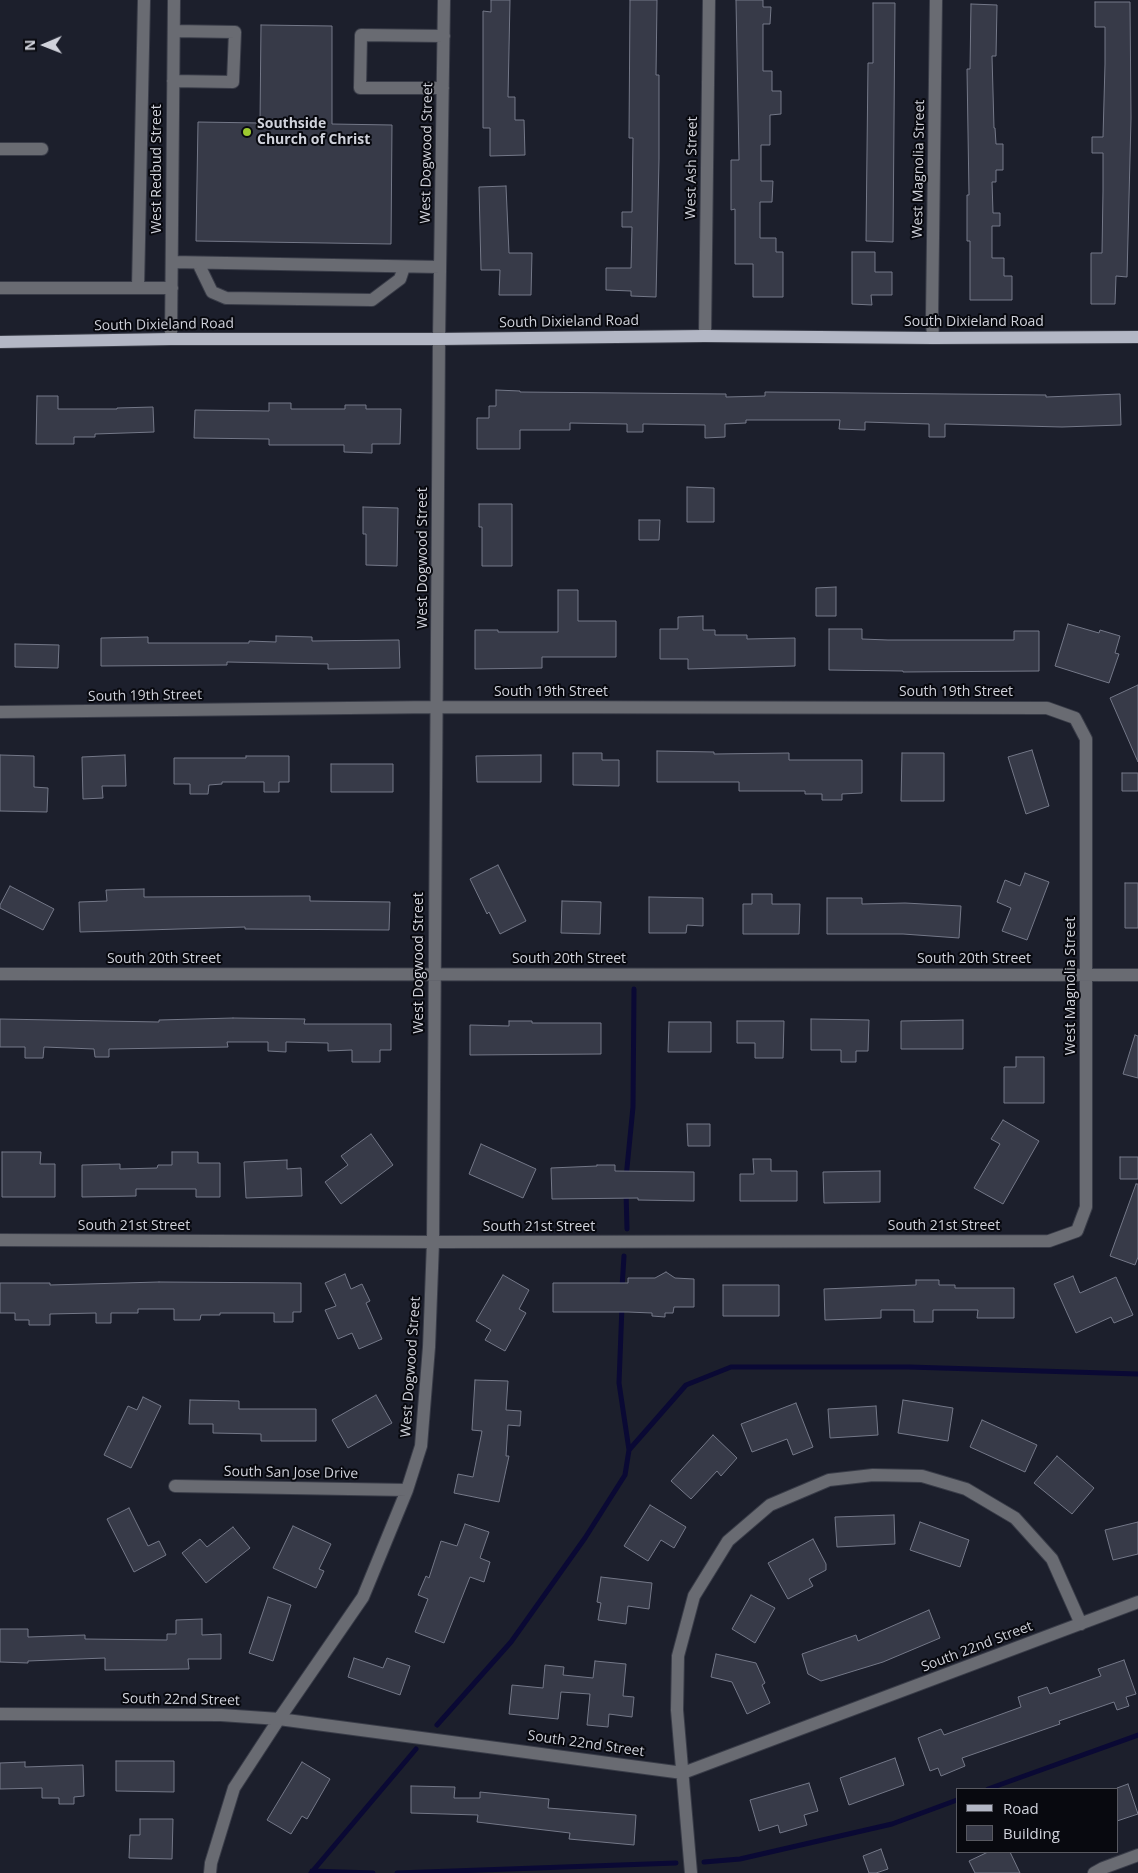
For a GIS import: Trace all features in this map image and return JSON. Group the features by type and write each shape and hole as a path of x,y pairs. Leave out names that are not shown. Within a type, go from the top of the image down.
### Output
{"main road":[{"name":"South Dixieland Road","path":"0,342 171,339 439,339 705,336 1138,337"}],"street":[{"path":"138,288 144,0"},
{"name":"West Redbud Street","path":"171,339 174,0"},
{"name":"West Dogwood Street","path":"210,1873 210,1863 234,1788 363,1597 407,1490 421,1446 429,1347 433,1242 439,339 444,0"},
{"name":"West Ash Street","path":"705,336 709,0"},
{"name":"West Magnolia Street","path":"934,338 932,318 936,0"},
{"path":"173,81 233,82 234,32 174,31"},
{"path":"443,88 360,88 361,35 444,36"},
{"path":"0,149 42,150"},
{"path":"172,262 440,268"},
{"path":"198,263 212,292 226,298 372,300 400,279 404,267"},
{"path":"0,288 172,288"},
{"name":"South 19th Street","path":"0,712 436,707 1047,708 1075,718 1086,740"},
{"name":"West Magnolia Street","path":"1077,1231 1086,1207 1086,740"},
{"name":"South 20th Street","path":"0,974 1138,975"},
{"name":"South 21st Street","path":"0,1240 433,1242 1050,1241 1077,1231"},
{"path":"691,1873 677,1710 678,1656 694,1596 728,1542 770,1505 829,1480 872,1474 922,1476 966,1489 1015,1518 1052,1559 1081,1624"},
{"name":"South San Jose Drive","path":"175,1486 407,1490"},
{"name":"South 22nd Street","path":"0,1714 221,1714 279,1719 683,1772 1138,1602"},
{"path":"1094,1873 1138,1855"}],"building":[{"path":"491,0 510,0 508,97 515,97 515,120 524,120 525,155 490,156 490,128 483,128 483,11 491,12"},
{"path":"630,0 657,0 656,75 659,75 659,159 656,297 631,296 631,291 606,290 606,268 631,268 632,227 622,227 622,212 632,212 633,138 629,138"},
{"path":"736,0 763,0 763,7 771,7 770,24 763,24 763,71 772,71 772,91 781,91 781,114 770,115 770,145 761,145 761,181 773,181 772,202 760,202 760,238 776,238 776,252 783,252 783,297 753,297 753,264 735,264 735,209 731,210 731,160 739,160"},
{"path":"1095,2 1130,2 1131,118 1127,277 1116,276 1115,304 1091,304 1091,253 1102,253 1103,191 1103,153 1092,153 1092,137 1103,137 1105,64 1105,27 1095,27"},
{"path":"873,3 895,3 893,242 866,241 868,63 873,63"},
{"path":"971,4 997,5 996,56 992,56 994,128 996,144 1003,144 1003,170 996,170 996,182 992,182 993,213 1000,213 1000,226 992,226 992,258 1004,258 1004,276 1012,276 1012,300 970,300 970,241 967,241 967,195 969,195 967,69 970,69"},
{"path":"261,25 332,26 332,124 392,125 391,244 196,241 198,122 260,123"},
{"path":"506,186 509,253 532,253 531,295 499,295 500,270 481,270 479,187"},
{"path":"852,252 875,252 875,272 892,272 892,295 871,295 872,305 852,304"},
{"path":"496,390 520,392 726,394 726,397 765,396 765,392 1046,395 1046,397 1120,394 1121,425 1062,427 945,424 945,437 929,437 929,424 865,422 865,430 839,429 840,420 746,420 746,423 725,424 725,437 705,438 705,425 643,424 643,432 627,432 627,424 570,423 570,430 520,430 520,449 477,449 477,418 489,418 489,406 496,406"},
{"path":"37,396 58,396 58,409 153,407 154,432 95,434 95,437 74,437 74,444 36,444"},
{"path":"269,403 291,403 291,409 345,409 345,405 366,405 366,409 401,409 400,444 372,444 372,453 344,452 344,445 269,445 269,439 194,438 195,410 269,411"},
{"path":"687,487 714,488 714,522 687,522"},
{"path":"479,504 512,504 512,566 482,566 482,527 479,527"},
{"path":"363,507 398,508 397,566 366,565 366,534 363,534"},
{"path":"639,520 660,520 659,540 639,540"},
{"path":"836,587 836,616 816,616 816,588"},
{"path":"558,590 578,590 578,621 616,621 616,657 542,657 542,668 475,669 475,630 558,632"},
{"path":"703,616 703,630 715,630 715,635 747,635 747,639 795,638 795,666 688,669 688,659 660,659 660,629 678,629 678,617"},
{"path":"1068,624 1099,633 1100,630 1120,636 1115,653 1119,654 1109,683 1055,666"},
{"path":"829,629 862,629 862,639 888,640 1014,640 1014,631 1039,631 1039,671 903,672 829,670"},
{"path":"276,636 312,637 312,641 399,640 400,668 328,669 328,664 227,662 227,665 101,666 101,638 148,637 148,643 249,643 249,641 276,642"},
{"path":"15,644 59,645 58,668 15,667"},
{"path":"1138,685 1138,762 1110,698"},
{"path":"1032,750 1049,806 1026,814 1008,757"},
{"path":"657,751 714,752 714,754 789,753 789,760 862,760 862,793 842,794 842,800 822,800 822,794 805,794 805,791 739,791 739,782 657,782"},
{"path":"573,753 602,753 602,760 619,760 619,786 573,785"},
{"path":"902,753 944,753 944,801 901,801"},
{"path":"0,755 34,756 34,787 48,788 47,812 0,811"},
{"path":"125,755 126,786 102,786 103,798 83,799 82,757"},
{"path":"541,755 541,782 477,782 476,756"},
{"path":"246,756 289,756 289,782 279,782 279,792 264,792 264,782 222,782 222,784 209,785 208,794 190,794 190,784 174,784 174,758 246,758"},
{"path":"331,764 393,764 393,792 331,792"},
{"path":"1122,773 1138,773 1138,791 1122,791"},
{"path":"498,865 526,921 500,934 489,912 487,914 470,879"},
{"path":"1025,873 1049,882 1027,940 1002,931 1011,908 997,902 1005,880 1020,886"},
{"path":"1125,883 1138,883 1138,928 1125,928"},
{"path":"10,886 54,909 43,930 0,908"},
{"path":"144,889 144,897 310,896 310,901 390,902 389,930 245,929 245,927 80,932 79,902 107,901 106,890"},
{"path":"752,894 772,894 772,904 800,904 799,934 743,934 743,904 752,904"},
{"path":"649,897 703,898 703,926 687,925 686,933 649,933"},
{"path":"827,898 862,898 862,904 905,903 961,906 959,938 903,934 827,934"},
{"path":"562,901 601,902 600,934 561,933"},
{"path":"0,1019 159,1022 159,1020 305,1019 304,1024 391,1024 391,1050 380,1050 380,1062 352,1062 352,1050 328,1051 328,1043 286,1042 286,1052 268,1051 268,1042 227,1042 228,1047 109,1049 109,1057 95,1057 94,1049 44,1047 43,1058 25,1058 25,1047 0,1047"},
{"path":"811,1019 869,1020 868,1051 856,1051 856,1062 841,1062 841,1050 811,1050"},
{"path":"963,1020 963,1049 901,1049 901,1021"},
{"path":"509,1021 601,1023 601,1054 470,1055 470,1025 509,1026"},
{"path":"737,1021 784,1021 783,1058 755,1058 755,1043 737,1043"},
{"path":"669,1022 711,1022 711,1052 668,1052"},
{"path":"1135,1035 1138,1036 1138,1078 1123,1074"},
{"path":"1016,1057 1044,1057 1044,1103 1004,1103 1004,1067 1016,1067"},
{"path":"1003,1120 1039,1141 1003,1204 974,1188 1000,1144 991,1139"},
{"path":"687,1124 710,1124 710,1146 688,1146"},
{"path":"371,1134 393,1165 341,1204 325,1182 348,1165 341,1156"},
{"path":"481,1144 536,1169 523,1198 469,1174"},
{"path":"2,1152 41,1152 40,1164 55,1164 55,1197 2,1197"},
{"path":"172,1152 198,1152 198,1163 220,1163 220,1197 196,1197 196,1189 136,1189 136,1196 82,1197 82,1165 120,1164 120,1169 157,1168 158,1165 172,1165"},
{"path":"1120,1157 1138,1157 1138,1179 1120,1179"},
{"path":"753,1159 771,1159 771,1171 797,1171 797,1201 740,1201 740,1174 754,1174"},
{"path":"287,1160 287,1169 301,1168 302,1196 246,1198 244,1162"},
{"path":"615,1165 615,1171 694,1172 694,1201 638,1200 638,1198 552,1199 551,1168"},
{"path":"880,1171 880,1202 824,1203 823,1172"},
{"path":"1136,1184 1138,1184 1138,1257 1135,1265 1110,1256"},
{"path":"666,1272 675,1278 694,1279 694,1307 674,1307 673,1313 665,1313 665,1317 652,1316 652,1313 553,1312 553,1283 628,1283 628,1278 655,1278"},
{"path":"345,1274 351,1289 362,1284 370,1301 366,1303 382,1339 359,1349 352,1333 338,1339 325,1310 336,1306 325,1283"},
{"path":"503,1275 529,1290 519,1309 526,1313 505,1351 485,1340 491,1330 476,1321"},
{"path":"1073,1276 1080,1293 1116,1277 1133,1315 1114,1323 1111,1317 1076,1333 1054,1284"},
{"path":"916,1280 939,1280 939,1285 955,1285 955,1288 1014,1288 1014,1318 977,1318 978,1310 933,1310 933,1322 914,1322 914,1310 881,1310 881,1318 825,1320 824,1289 916,1285"},
{"path":"159,1282 301,1283 301,1312 293,1312 293,1322 274,1322 274,1313 220,1313 220,1315 201,1315 200,1320 174,1320 174,1309 138,1309 138,1313 111,1313 111,1323 96,1323 96,1313 50,1314 50,1325 29,1325 29,1320 15,1320 15,1313 0,1313 0,1283 50,1283 50,1285"},
{"path":"723,1285 779,1285 779,1316 723,1316"},
{"path":"475,1380 508,1381 506,1410 521,1411 520,1426 508,1425 506,1456 509,1456 499,1502 454,1493 458,1474 473,1477 482,1431 472,1430"},
{"path":"376,1395 392,1423 348,1448 332,1420"},
{"path":"143,1397 161,1406 131,1468 104,1455 128,1406 137,1410"},
{"path":"190,1400 239,1401 239,1409 316,1409 316,1441 261,1441 261,1434 213,1433 213,1424 189,1424"},
{"path":"903,1400 953,1408 948,1441 898,1433"},
{"path":"796,1403 813,1447 793,1455 787,1439 752,1452 741,1424"},
{"path":"876,1406 878,1435 830,1438 828,1409"},
{"path":"982,1420 1037,1445 1025,1472 970,1447"},
{"path":"713,1435 737,1458 721,1476 717,1471 691,1499 671,1481"},
{"path":"1057,1456 1094,1488 1072,1514 1034,1483"},
{"path":"650,1505 686,1527 674,1548 661,1540 648,1561 624,1546"},
{"path":"129,1508 148,1546 159,1541 166,1555 134,1572 107,1519"},
{"path":"894,1515 895,1544 837,1547 835,1517"},
{"path":"920,1522 969,1540 960,1567 910,1550"},
{"path":"1138,1522 1138,1554 1113,1560 1105,1530"},
{"path":"465,1524 489,1532 480,1558 490,1562 484,1582 470,1577 444,1643 415,1632 428,1599 418,1595 426,1576 429,1578 441,1541 457,1546"},
{"path":"293,1526 331,1544 319,1569 324,1571 316,1588 273,1568"},
{"path":"233,1527 250,1548 206,1583 182,1553 200,1539 207,1547"},
{"path":"813,1539 826,1564 826,1570 809,1579 813,1586 788,1599 768,1563"},
{"path":"601,1577 652,1583 649,1609 628,1606 626,1624 598,1620 601,1603 597,1602"},
{"path":"751,1595 775,1608 755,1643 732,1629"},
{"path":"268,1597 291,1605 273,1661 249,1653"},
{"path":"929,1610 940,1638 883,1662 821,1681 808,1674 802,1654 856,1635 858,1641"},
{"path":"202,1619 202,1635 221,1634 221,1659 188,1659 189,1669 105,1670 105,1658 28,1661 28,1663 0,1662 0,1629 28,1629 28,1637 85,1635 85,1639 167,1640 167,1634 176,1634 176,1620"},
{"path":"716,1654 756,1663 765,1683 762,1685 770,1703 747,1714 732,1682 711,1677"},
{"path":"354,1658 383,1668 387,1658 410,1666 400,1695 348,1677"},
{"path":"1124,1660 1136,1694 1126,1697 1129,1706 1117,1710 1114,1702 1059,1721 1060,1724 962,1758 965,1766 941,1776 938,1768 930,1771 918,1738 941,1729 944,1735 1021,1707 1018,1697 1047,1687 1050,1694 1101,1676 1098,1669"},
{"path":"595,1661 626,1664 623,1696 634,1697 632,1717 609,1714 608,1727 587,1725 590,1694 561,1692 558,1719 509,1714 512,1685 543,1688 545,1665 564,1667 563,1675 593,1678"},
{"path":"895,1758 904,1785 849,1805 840,1778"},
{"path":"116,1761 174,1761 174,1792 116,1791"},
{"path":"25,1762 25,1767 83,1765 84,1796 74,1797 74,1804 59,1804 59,1798 42,1798 42,1788 0,1789 0,1763"},
{"path":"302,1762 330,1779 307,1819 302,1816 291,1834 267,1820"},
{"path":"809,1783 818,1811 804,1815 807,1825 780,1833 778,1825 759,1831 750,1800"},
{"path":"1128,1784 1138,1814 1118,1821 1117,1788"},
{"path":"411,1786 455,1787 454,1798 480,1798 480,1792 549,1799 548,1808 636,1815 634,1845 569,1839 570,1833 477,1822 478,1815 411,1813"},
{"path":"140,1819 173,1819 172,1859 129,1858 130,1835 140,1835"},
{"path":"881,1849 888,1869 869,1873 863,1856"},
{"path":"986,1853 1010,1853 1020,1873 975,1873 969,1861"}],"waterway":[{"path":"626,1178 633,1107 634,989"},
{"path":"626,1191 627,1229"},
{"path":"622,1288 624,1256"},
{"path":"622,1306 619,1383 629,1450"},
{"path":"437,1725 511,1642 585,1538 625,1475 629,1450 686,1385 731,1367 909,1367 1138,1374"},
{"path":"991,1788 1138,1735"},
{"path":"311,1873 416,1749"},
{"path":"704,1862 740,1859 892,1824 956,1800"},
{"path":"397,1873 676,1863"},
{"path":"312,1871 373,1873"}],"place":[{"name":"Southside Church of Christ","path":"247,132"}]}
